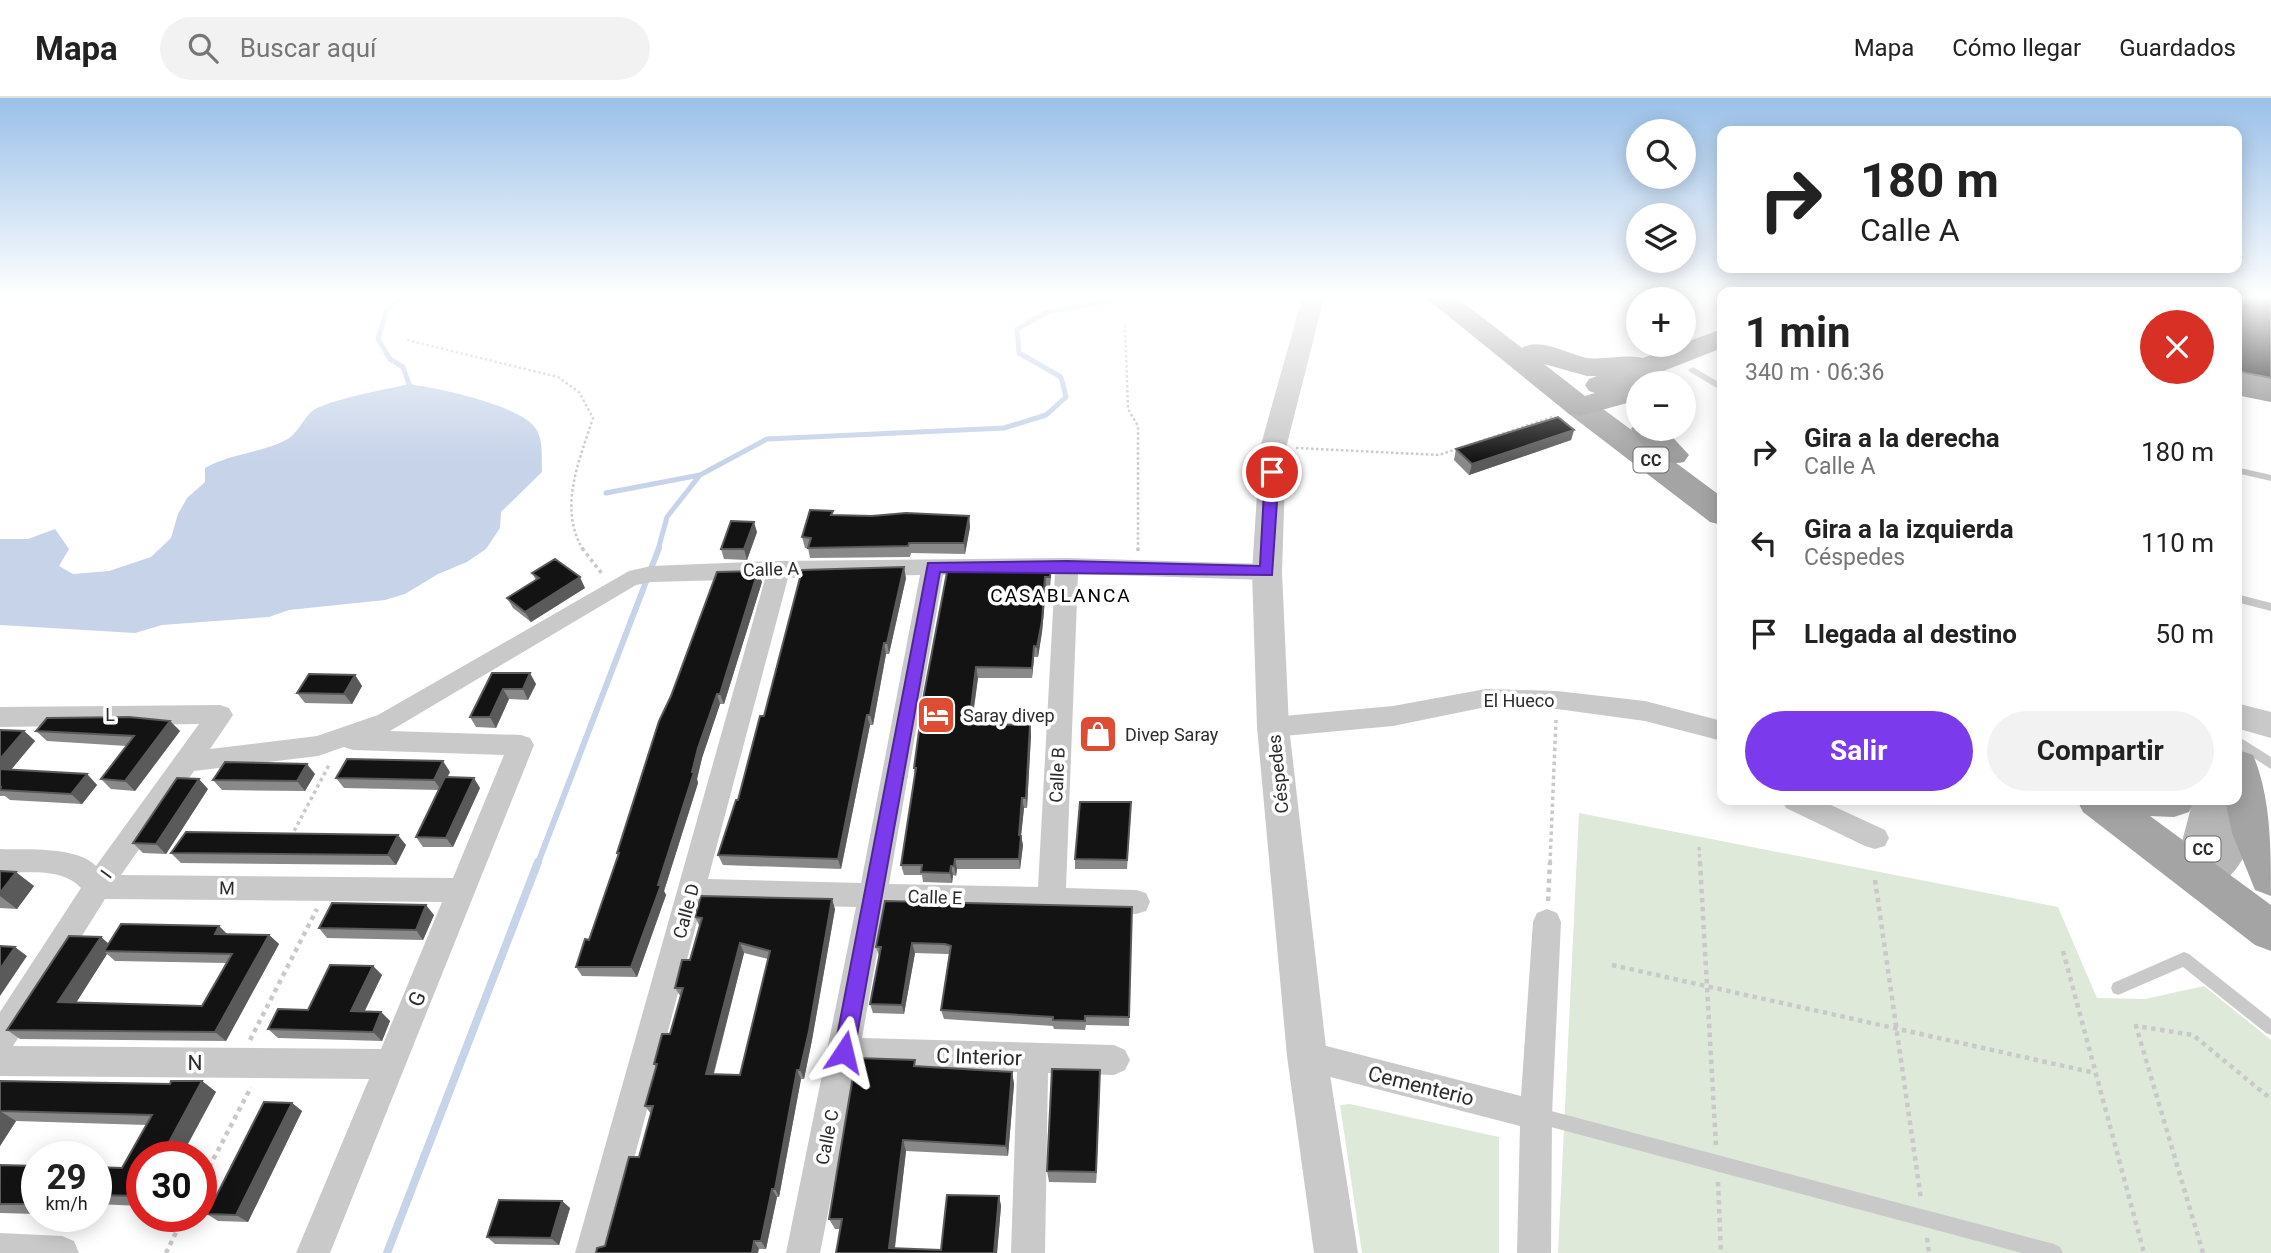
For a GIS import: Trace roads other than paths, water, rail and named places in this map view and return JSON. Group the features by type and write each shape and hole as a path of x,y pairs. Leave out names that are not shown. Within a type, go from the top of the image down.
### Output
{"highway":[{"name":"CC","path":"1517,352 1586,400"},
{"name":"CC","path":"1534,352 1586,400"},
{"path":"1534,352 1587,367 1646,371"},
{"path":"1677,371 1703,352"},
{"path":"1682,371 1717,360"},
{"path":"1586,400 1626,388"},
{"path":"1586,400 1626,392"},
{"path":"1659,441 1673,455"}],"main road":[{"name":"CC","path":"1586,400 1626,422"},
{"name":"CC","path":"1586,400 1717,510"},
{"name":"CC","path":"1655,441 1717,488"},
{"path":"2204,865 2241,845 2246,755"},
{"path":"2246,755 2253,833 2271,877"},
{"name":"CC","path":"2106,805 2204,865 2271,898"},
{"name":"CC","path":"2139,805 2271,931"},
{"path":"2204,865 2211,805"}],"street":[{"name":"Céspedes","path":"1299,352 1273,447 1267,572 1273,727 1307,1056 1336,1253"},
{"name":"Calle A","path":"330,743 387,722 616,587 647,574 779,569 1067,566 1267,572"},
{"name":"Calle B","path":"1051,900 1067,566"},
{"name":"Calle C","path":"803,1253 844,1052 933,567"},
{"name":"Calle D","path":"592,1253 779,569"},
{"name":"El Hueco","path":"1273,727 1394,716 1486,698 1557,700 1645,710 1717,730"},
{"name":"L","path":"5,722 220,715"},
{"name":"I","path":"0,1039 97,887 220,715"},
{"path":"2242,717 2271,725"},
{"name":"G","path":"313,1253 521,745 330,743"},
{"path":"186,762 330,743"},
{"path":"1806,805 1875,838"},
{"path":"0,861 50,862 80,868 97,887"},
{"name":"M","path":"97,887 463,890"},
{"name":"Calle E","path":"692,891 1136,902"},
{"path":"1534,1253 1536,1115 1547,922"},
{"name":"C Interior","path":"844,1052 1114,1059"},
{"name":"Cementerio","path":"1307,1056 1536,1115"},
{"path":"1028,1253 1033,1058"},
{"name":"N","path":"0,1061 389,1064"},
{"path":"0,1250 62,1253"}],"lane":[{"path":"1696,381 1717,387"},
{"path":"2242,471 2271,478"},
{"path":"2242,600 2271,607"},
{"path":"2118,988 2184,959 2271,1028"},
{"path":"1536,1115 2054,1253"}],"water":[{"path":"409,384 439,389 497,405 527,420 539,434 542,472 501,512 500,528 486,549 467,562 438,574 405,594 385,600 289,610 269,617 162,625 135,633 0,625 0,539 28,539 55,529 69,549 59,566 73,574 109,571 151,557 171,538 178,514 187,498 205,482 205,468 286,440 311,412 318,408 342,399"}],"waterway":[{"path":"386,352 390,359 403,367 409,384"},
{"path":"700,475 767,439 1004,428 1046,415 1066,397 1061,377 1019,352"},
{"path":"606,493 700,475"},
{"path":"658,550 667,517 700,475"},
{"path":"538,863 659,548"},
{"path":"387,1253 538,862"}],"place":[{"name":"Saray divep","path":"936,715"},
{"name":"Divep Saray","path":"1098,734"}],"district":[{"name":"CASABLANCA","path":"1061,595"}]}
